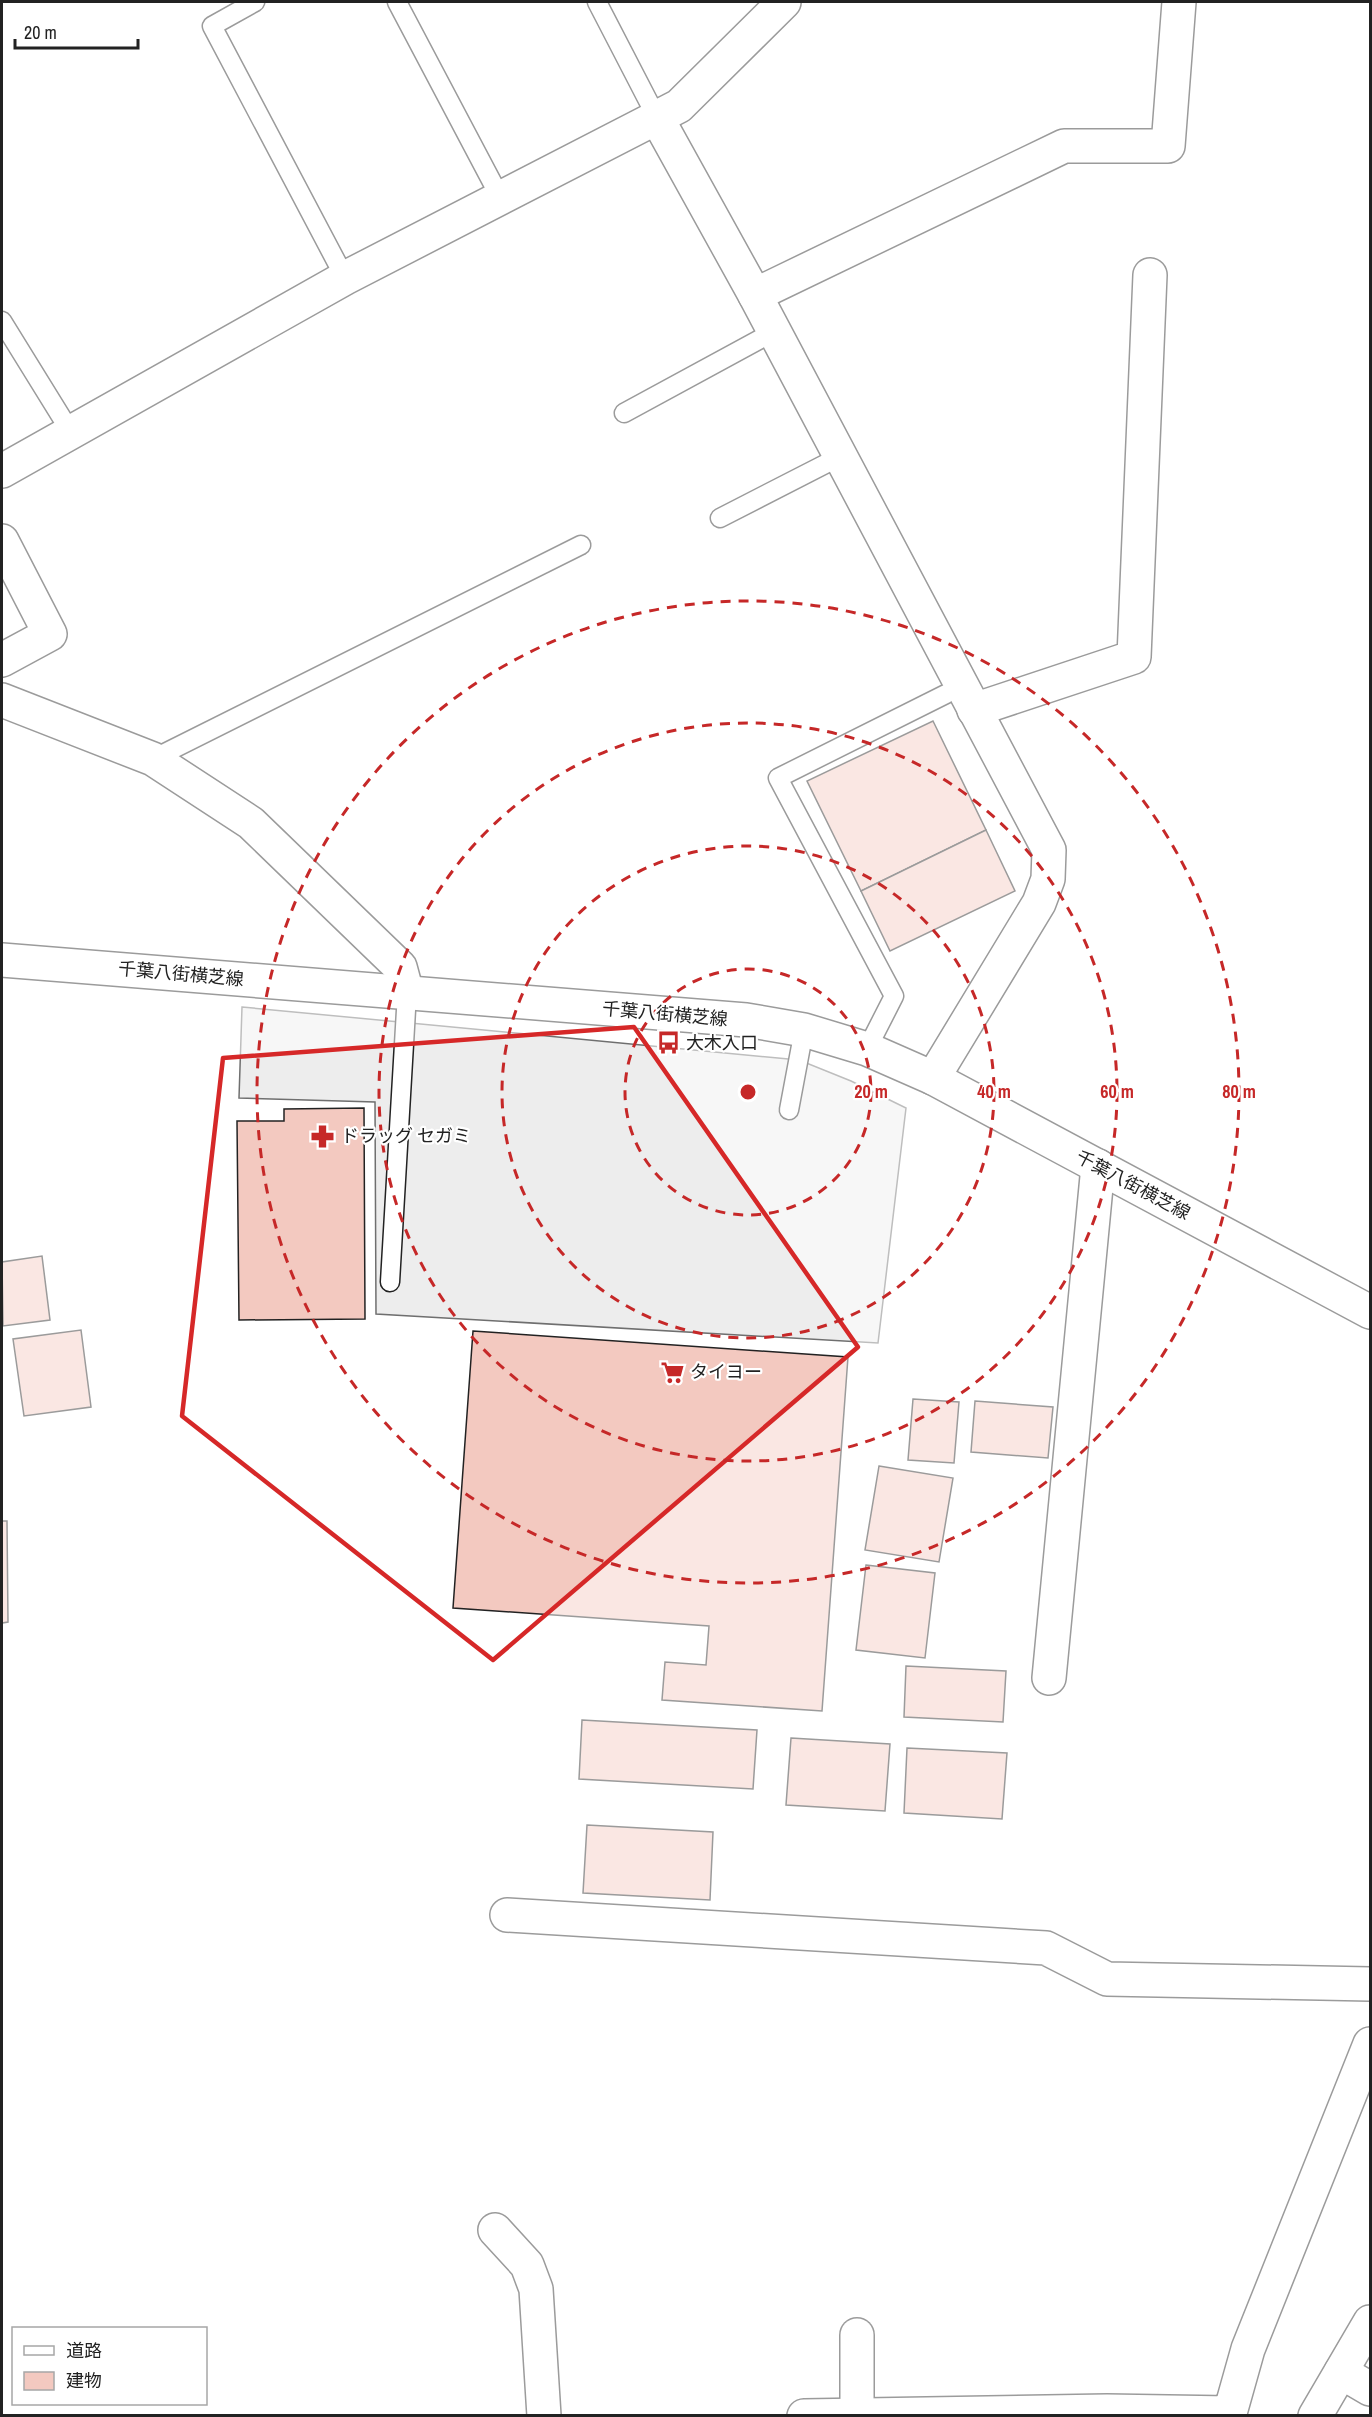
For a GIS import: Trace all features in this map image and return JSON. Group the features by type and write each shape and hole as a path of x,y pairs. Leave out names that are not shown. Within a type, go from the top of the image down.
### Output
{"street":[{"path":"2,471 345,278 501,200 680,106 784,2"},
{"path":"755,295 1064,146 1168,146 1179,2"},
{"path":"657,118 775,331 1049,850 1048,879 1039,903 933,1078"},
{"path":"974,710 1134,657 1150,275"},
{"path":"2,542 50,634 2,660"},
{"path":"2,700 153,759 251,824 400,967 407,993"},
{"name":"千葉八街横芝線","path":"2,960 746,1020 804,1030 867,1049 933,1078 1371,1312"},
{"path":"1049,1678 1098,1166"},
{"path":"507,1915 1046,1948 1107,1979 1371,1984"},
{"path":"804,2415 1230,2413 1248,2349 1371,2044"},
{"path":"495,2230 528,2265 536,2289 544,2415"},
{"path":"1315,2415 1371,2322"},
{"path":"857,2336 857,2413"},
{"path":"1341,2372 1371,2389"}],"lane":[{"path":"255,2 212,26 345,278"},
{"path":"397,2 501,200"},
{"path":"597,2 657,118"},
{"path":"2,321 70,431"},
{"path":"624,413 775,331"},
{"path":"720,518 841,456"},
{"path":"153,759 581,545"},
{"path":"867,1049 894,996 778,778 946,694"},
{"path":"390,1282 407,993"},
{"path":"789,1110 804,1030"}],"highlighted area":[{"path":"634,1027 858,1347 493,1660 182,1416 223,1058"}],"shaded area":[{"path":"242,1007 799,1060 851,1081 906,1108 878,1343 376,1314 375,1102 239,1098"}],"building":[{"path":"933,721 986,830 861,891 807,781"},
{"path":"986,830 1015,891 890,951 861,891"},
{"path":"364,1108 365,1319 239,1320 237,1121 284,1121 284,1109"},
{"path":"42,1256 50,1320 3,1326 2,1262"},
{"path":"81,1330 91,1407 24,1416 13,1339"},
{"path":"473,1331 848,1357 822,1711 662,1700 665,1662 706,1665 709,1626 453,1608"},
{"path":"913,1399 959,1402 954,1463 908,1460"},
{"path":"975,1401 1053,1407 1048,1458 971,1452"},
{"path":"879,1466 953,1478 939,1562 865,1550"},
{"path":"2,1521 7,1521 8,1622 2,1623"},
{"path":"866,1565 935,1573 925,1658 856,1650"},
{"path":"906,1666 1006,1671 1003,1722 904,1717"},
{"path":"582,1720 757,1730 753,1789 579,1779"},
{"path":"791,1738 890,1744 885,1811 786,1805"},
{"path":"907,1748 1007,1753 1002,1819 904,1813"},
{"path":"587,1825 713,1832 710,1900 583,1893"}],"place":[{"name":"大木入口","path":"668,1043"},
{"name":"ドラッグ セガミ","path":"323,1136"},
{"name":"タイヨー","path":"672,1372"}]}
